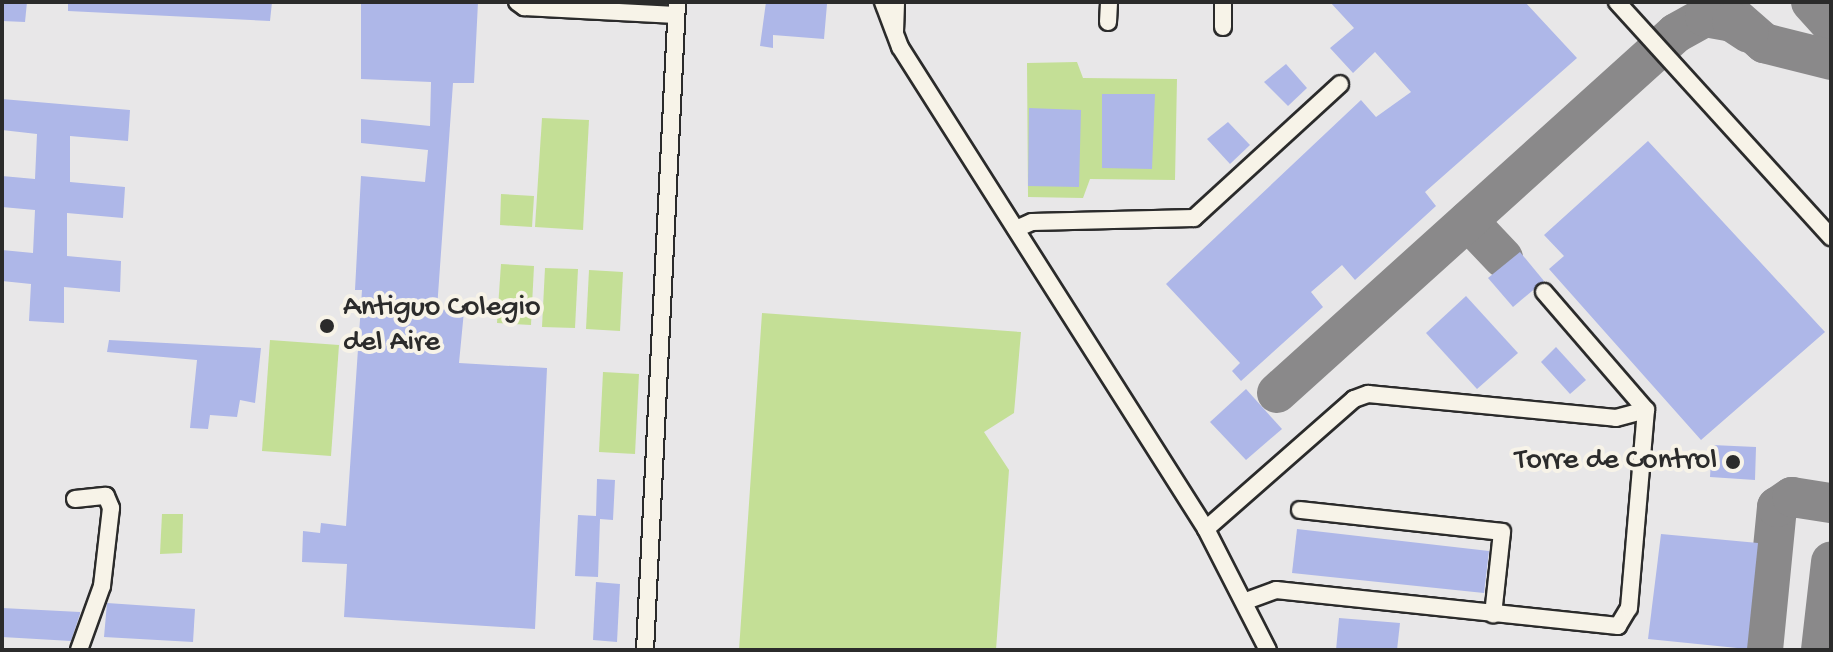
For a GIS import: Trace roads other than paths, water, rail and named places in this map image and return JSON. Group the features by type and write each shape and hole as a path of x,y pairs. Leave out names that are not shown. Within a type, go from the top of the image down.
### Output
{"lane":[{"path":"517,2 524,7 676,8 645,650"},
{"path":"883,2 895,38 1206,529 1246,601 1268,650"},
{"path":"895,38 896,2"},
{"path":"1108,22 1109,2"},
{"path":"1223,2 1223,27"},
{"path":"1617,2 1831,237"},
{"path":"1016,229 1032,222 1194,218 1340,84"},
{"path":"1246,601 1276,590 1602,627 1624,622 1647,440 1646,410 1631,386 1544,292"},
{"path":"1206,529 1354,399 1368,394 1616,418 1646,410"},
{"path":"75,499 106,496 111,508 102,586 79,650"},
{"path":"1300,510 1502,532 1493,615"}],"place":[{"name":"Antiguo Colegio del Aire","path":"327,326"},
{"name":"Torre de Control","path":"1733,462"}]}
